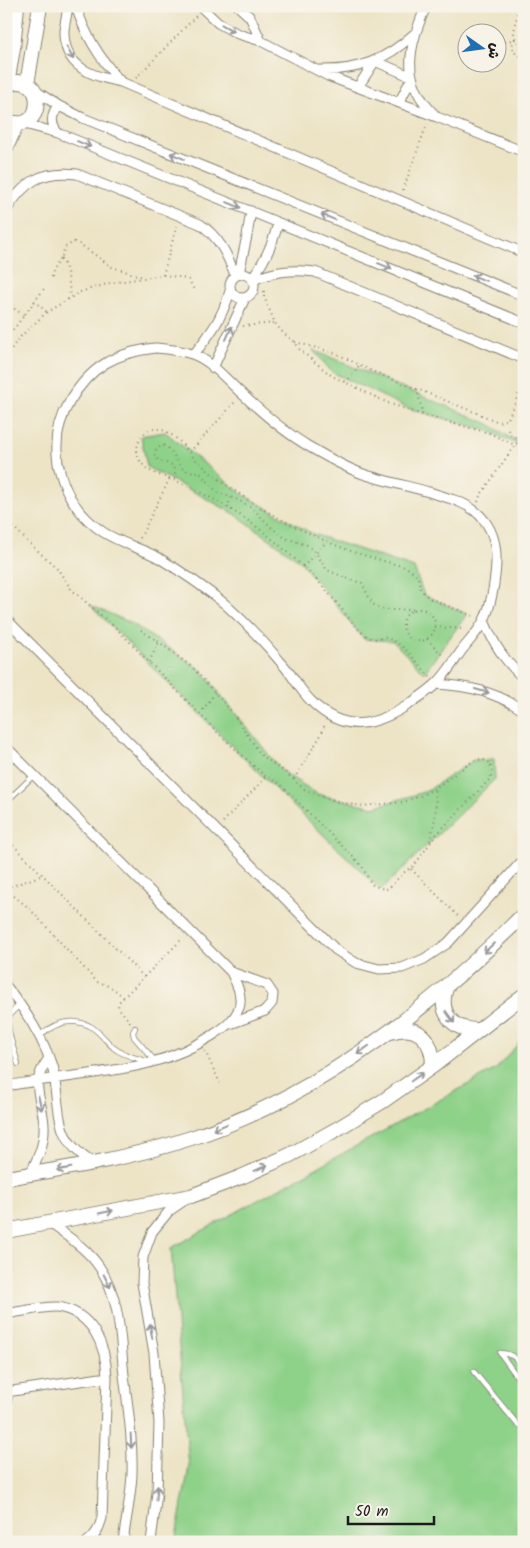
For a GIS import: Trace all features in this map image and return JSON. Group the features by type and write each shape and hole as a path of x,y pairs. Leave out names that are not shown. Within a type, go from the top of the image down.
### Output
{"street":[{"path":"18,6 6,84 20,82 82,118 524,296"},
{"path":"15,122 32,117 37,107 38,101 30,87 40,6"},
{"path":"68,6 64,30 65,43 70,55 78,66 88,73 125,84 524,253"},
{"path":"76,6 97,53 108,68 125,84"},
{"path":"238,6 250,17 261,41"},
{"path":"426,6 415,34 410,55 412,77 421,99 434,116"},
{"path":"203,7 218,22 238,34 261,41 328,76 524,152"},
{"path":"319,70 348,69 375,61 389,54 415,34"},
{"path":"375,61 412,77"},
{"path":"358,87 375,61"},
{"path":"399,103 412,77"},
{"path":"58,133 52,124 52,119 53,114 60,106"},
{"path":"15,122 58,133 524,323"},
{"path":"6,148 15,122"},
{"path":"6,210 15,196 25,186 43,176 63,172 77,174 200,224 214,235 225,249 237,274"},
{"path":"194,354 216,326 224,309 230,291 230,282 237,274 247,236 251,211"},
{"path":"252,279 266,258 278,223"},
{"path":"252,279 289,270 315,272 524,359"},
{"path":"213,368 245,298 254,289 252,279 244,273 237,274"},
{"path":"230,291 236,297 245,298"},
{"path":"155,348 194,354 213,368 269,418 328,458 360,473 456,500 475,511 490,529 497,551 496,574 484,621 436,684 394,714 372,723 348,723 326,715 308,699 284,665 235,613 183,573 155,556 103,532 84,517 70,498 60,476 57,452 59,430 66,408 78,388 93,372 112,359 133,351 155,348"},
{"path":"6,619 336,950 356,963 379,969 402,968 424,960 448,943 524,859"},
{"path":"484,621 494,643 507,662 524,679"},
{"path":"436,684 462,686 487,692 511,702 524,711"},
{"path":"6,747 231,972 239,989 239,1007 230,1024"},
{"path":"6,1178 93,1164 139,1154 193,1138 246,1117 298,1092 388,1033 488,950 524,914"},
{"path":"6,1086 127,1068 154,1062 201,1042 230,1024 265,1010 272,1003 273,994 267,985 231,972"},
{"path":"447,985 443,994 446,1014 460,1028 470,1031 479,1030"},
{"path":"6,986 21,1005 49,1058 64,1134 70,1145 93,1164"},
{"path":"6,1230 191,1196 257,1170 337,1129 383,1101 433,1066 524,995"},
{"path":"388,1033 399,1029 411,1030 421,1035 429,1044 433,1054 433,1066"},
{"path":"30,1174 38,1159 43,1139 43,1117 37,1081 41,1069 49,1058"},
{"path":"151,1542 157,1493 159,1423 154,1352 142,1283 143,1257 152,1232 169,1211 191,1196"},
{"path":"48,1223 85,1250 100,1268 111,1288 116,1310 132,1450 132,1474 123,1542"},
{"path":"6,1314 55,1307 72,1311 95,1332 102,1346 106,1361 107,1377 102,1518 96,1534 87,1542"},
{"path":"6,1404 7,1392 107,1377"}],"lane":[{"path":"6,802 34,774"},
{"path":"18,1064 7,1023 14,1009 21,1005"},
{"path":"39,1036 49,1027 63,1022 77,1022 91,1026 115,1049 132,1057 154,1062"},
{"path":"135,1028 133,1032 134,1037 154,1062"},
{"path":"524,1368 516,1358 500,1353 524,1386"},
{"path":"474,1372 518,1425"}],"path":[{"path":"125,84 203,7"},
{"path":"517,13 516,24 513,29 515,39 524,48"},
{"path":"508,41 515,39"},
{"path":"515,39 512,46 514,52 520,56 524,55"},
{"path":"399,200 434,116"},
{"path":"163,275 179,215"},
{"path":"51,278 52,271 61,259 65,247 74,242 112,267 145,278"},
{"path":"61,259 67,273 70,298"},
{"path":"6,357 18,339 47,312 80,292 110,283 163,275 189,280 195,292"},
{"path":"265,275 264,296 275,323 283,333 295,342 300,350 332,376 388,403 423,415 489,433 524,452"},
{"path":"6,337 44,288"},
{"path":"34,301 47,312"},
{"path":"6,303 24,315"},
{"path":"231,328 275,323"},
{"path":"295,342 335,353 359,365 499,422 508,419 524,381"},
{"path":"345,382 356,372 359,365"},
{"path":"417,389 423,415"},
{"path":"190,452 242,394"},
{"path":"436,684 406,650 397,643 386,637 376,639 367,637 359,630 313,576 282,547 228,508 201,492 146,468 138,458 136,449 145,433 152,428 166,431 222,480 259,507 327,542 411,570 418,577 420,589 429,598 484,621"},
{"path":"508,430 510,434 524,442"},
{"path":"475,511 480,496 514,445 520,440"},
{"path":"175,480 175,471 172,465 158,460 155,455 156,449 163,445 171,450 179,466 185,470 199,472 217,492 252,508 284,538 307,545 316,553 328,570 362,583 371,602 378,608 388,610 407,608 425,611 429,613 434,622 434,627 427,639 412,640 403,628 404,619 411,611 416,610"},
{"path":"136,547 170,478"},
{"path":"228,508 230,498"},
{"path":"6,519 57,568 71,589 118,630 219,734 266,776 279,783 362,866 371,884 380,888 388,888 403,873 414,866 429,844 490,779 492,773 490,763 482,758 473,761 434,789 404,802 363,806 329,799 305,790 285,772 261,755 232,712 193,668 139,629"},
{"path":"303,567 327,542"},
{"path":"434,627 477,630"},
{"path":"427,639 452,664"},
{"path":"149,662 158,642"},
{"path":"200,714 215,693"},
{"path":"294,780 321,734 326,715"},
{"path":"216,830 266,776"},
{"path":"429,844 436,810 434,789"},
{"path":"6,838 144,977"},
{"path":"411,868 466,924"},
{"path":"43,875 6,889 28,907 97,982 109,985 124,998"},
{"path":"135,1028 118,1007 119,1002 190,931"},
{"path":"201,1042 220,1083"}],"green space":[{"path":"313,350 489,424 524,444 524,450 516,444 486,430 407,408 332,372"},
{"path":"165,432 242,494 313,534 414,568 424,595 467,614 424,673 393,641 364,639 299,560 235,514 147,467 141,436"},
{"path":"90,605 131,623 200,669 282,771 317,794 374,807 427,791 474,760 494,759 495,779 381,890 267,781"},
{"path":"524,1037 524,1542 175,1542 189,1467 171,1248 496,1069"}]}
